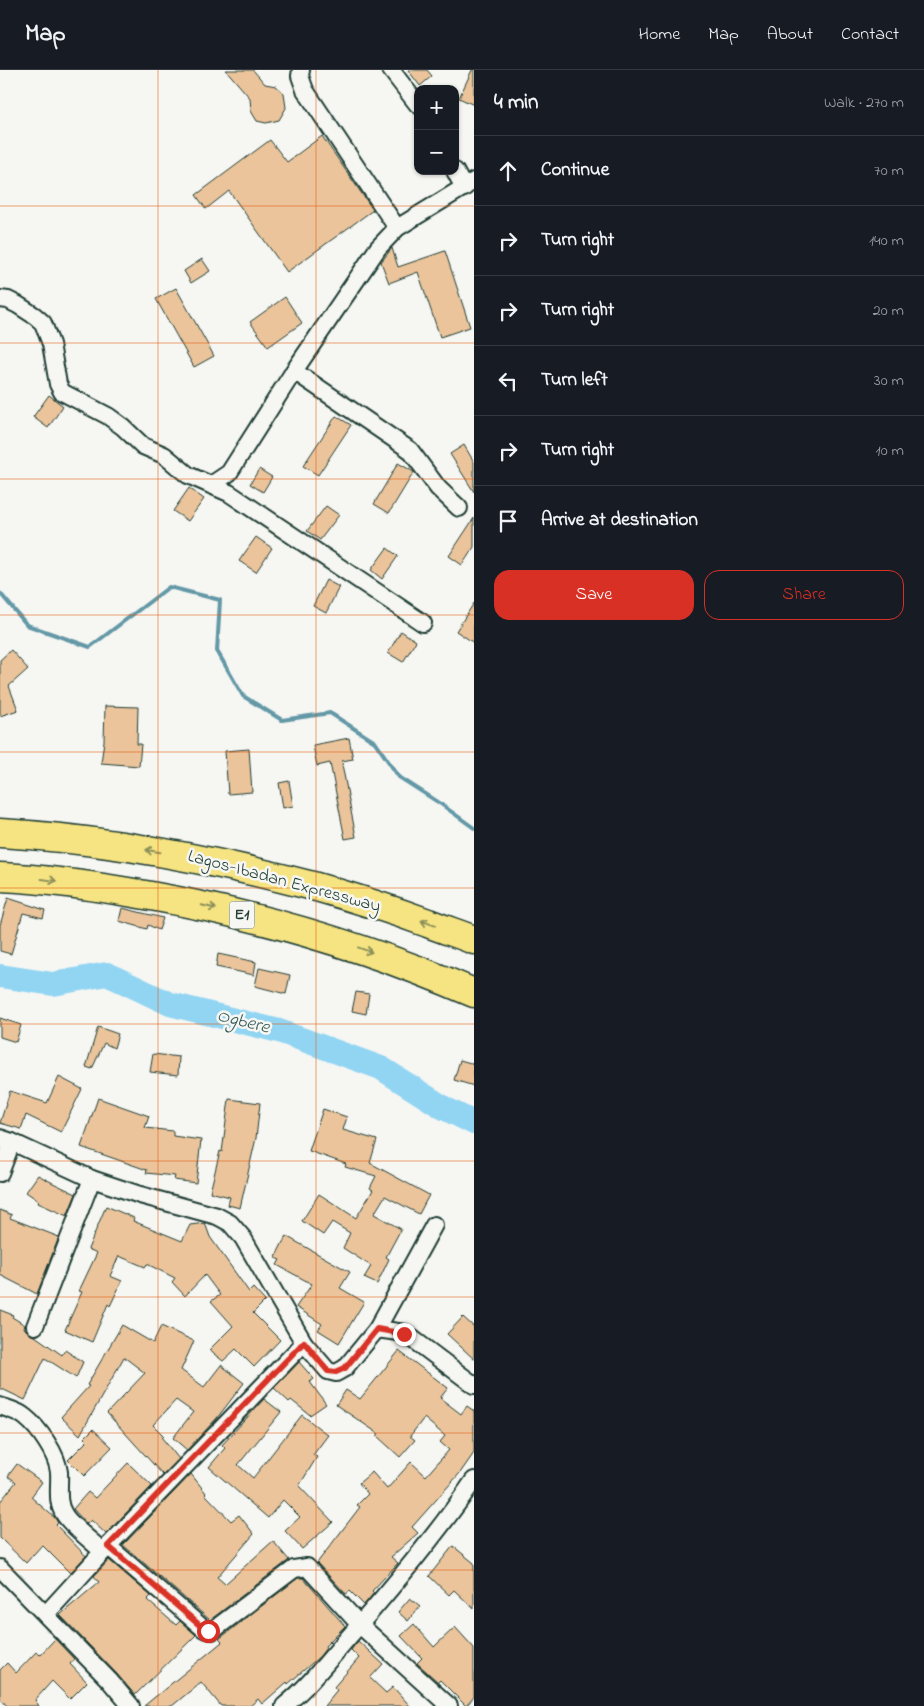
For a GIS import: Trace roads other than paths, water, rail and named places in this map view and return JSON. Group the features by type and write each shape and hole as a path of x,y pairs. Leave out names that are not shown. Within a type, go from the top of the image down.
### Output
{"highway":[{"name":"Lagos-Ibadan Expressway","path":"0,833 38,835 116,845 185,856 248,869 350,896 474,940"},
{"name":"E1","path":"0,877 43,879 197,904 354,946 474,993"}],"street":[{"path":"301,70 300,76 305,90 397,228"},
{"path":"391,70 414,100"},
{"path":"211,485 229,473 294,371 378,248 397,228 469,185 459,175"},
{"path":"0,299 8,300 18,305 36,316 43,323 51,344 58,384 62,392 108,416 124,427 143,446 164,456 188,475 229,494 423,623"},
{"path":"294,371 410,450 438,488 459,508"},
{"path":"229,473 229,494"},
{"path":"0,1173 6,1140 92,1179 140,1196 217,1216 230,1223 243,1238 304,1342 328,1371 336,1372 345,1368 377,1329 434,1225"},
{"path":"35,1326 92,1179"},
{"path":"377,1329 404,1334 474,1385"},
{"path":"46,1614 105,1549 304,1342"},
{"path":"0,1406 24,1416 32,1423 52,1451 57,1460 60,1500 64,1516 204,1629 212,1631 294,1569 300,1567 307,1568 360,1625 449,1706"},
{"path":"284,1706 298,1695 360,1625 446,1522 474,1480"},
{"path":"0,1568 109,1680 131,1706"}],"waterway":[{"path":"0,593 27,625 90,647 169,587 220,600 217,651 243,696 282,720 330,713 375,742 399,777 474,828"},
{"name":"Ogbere","path":"0,976 53,984 107,974 170,1004 279,1031 381,1068 444,1108 474,1123"}]}
